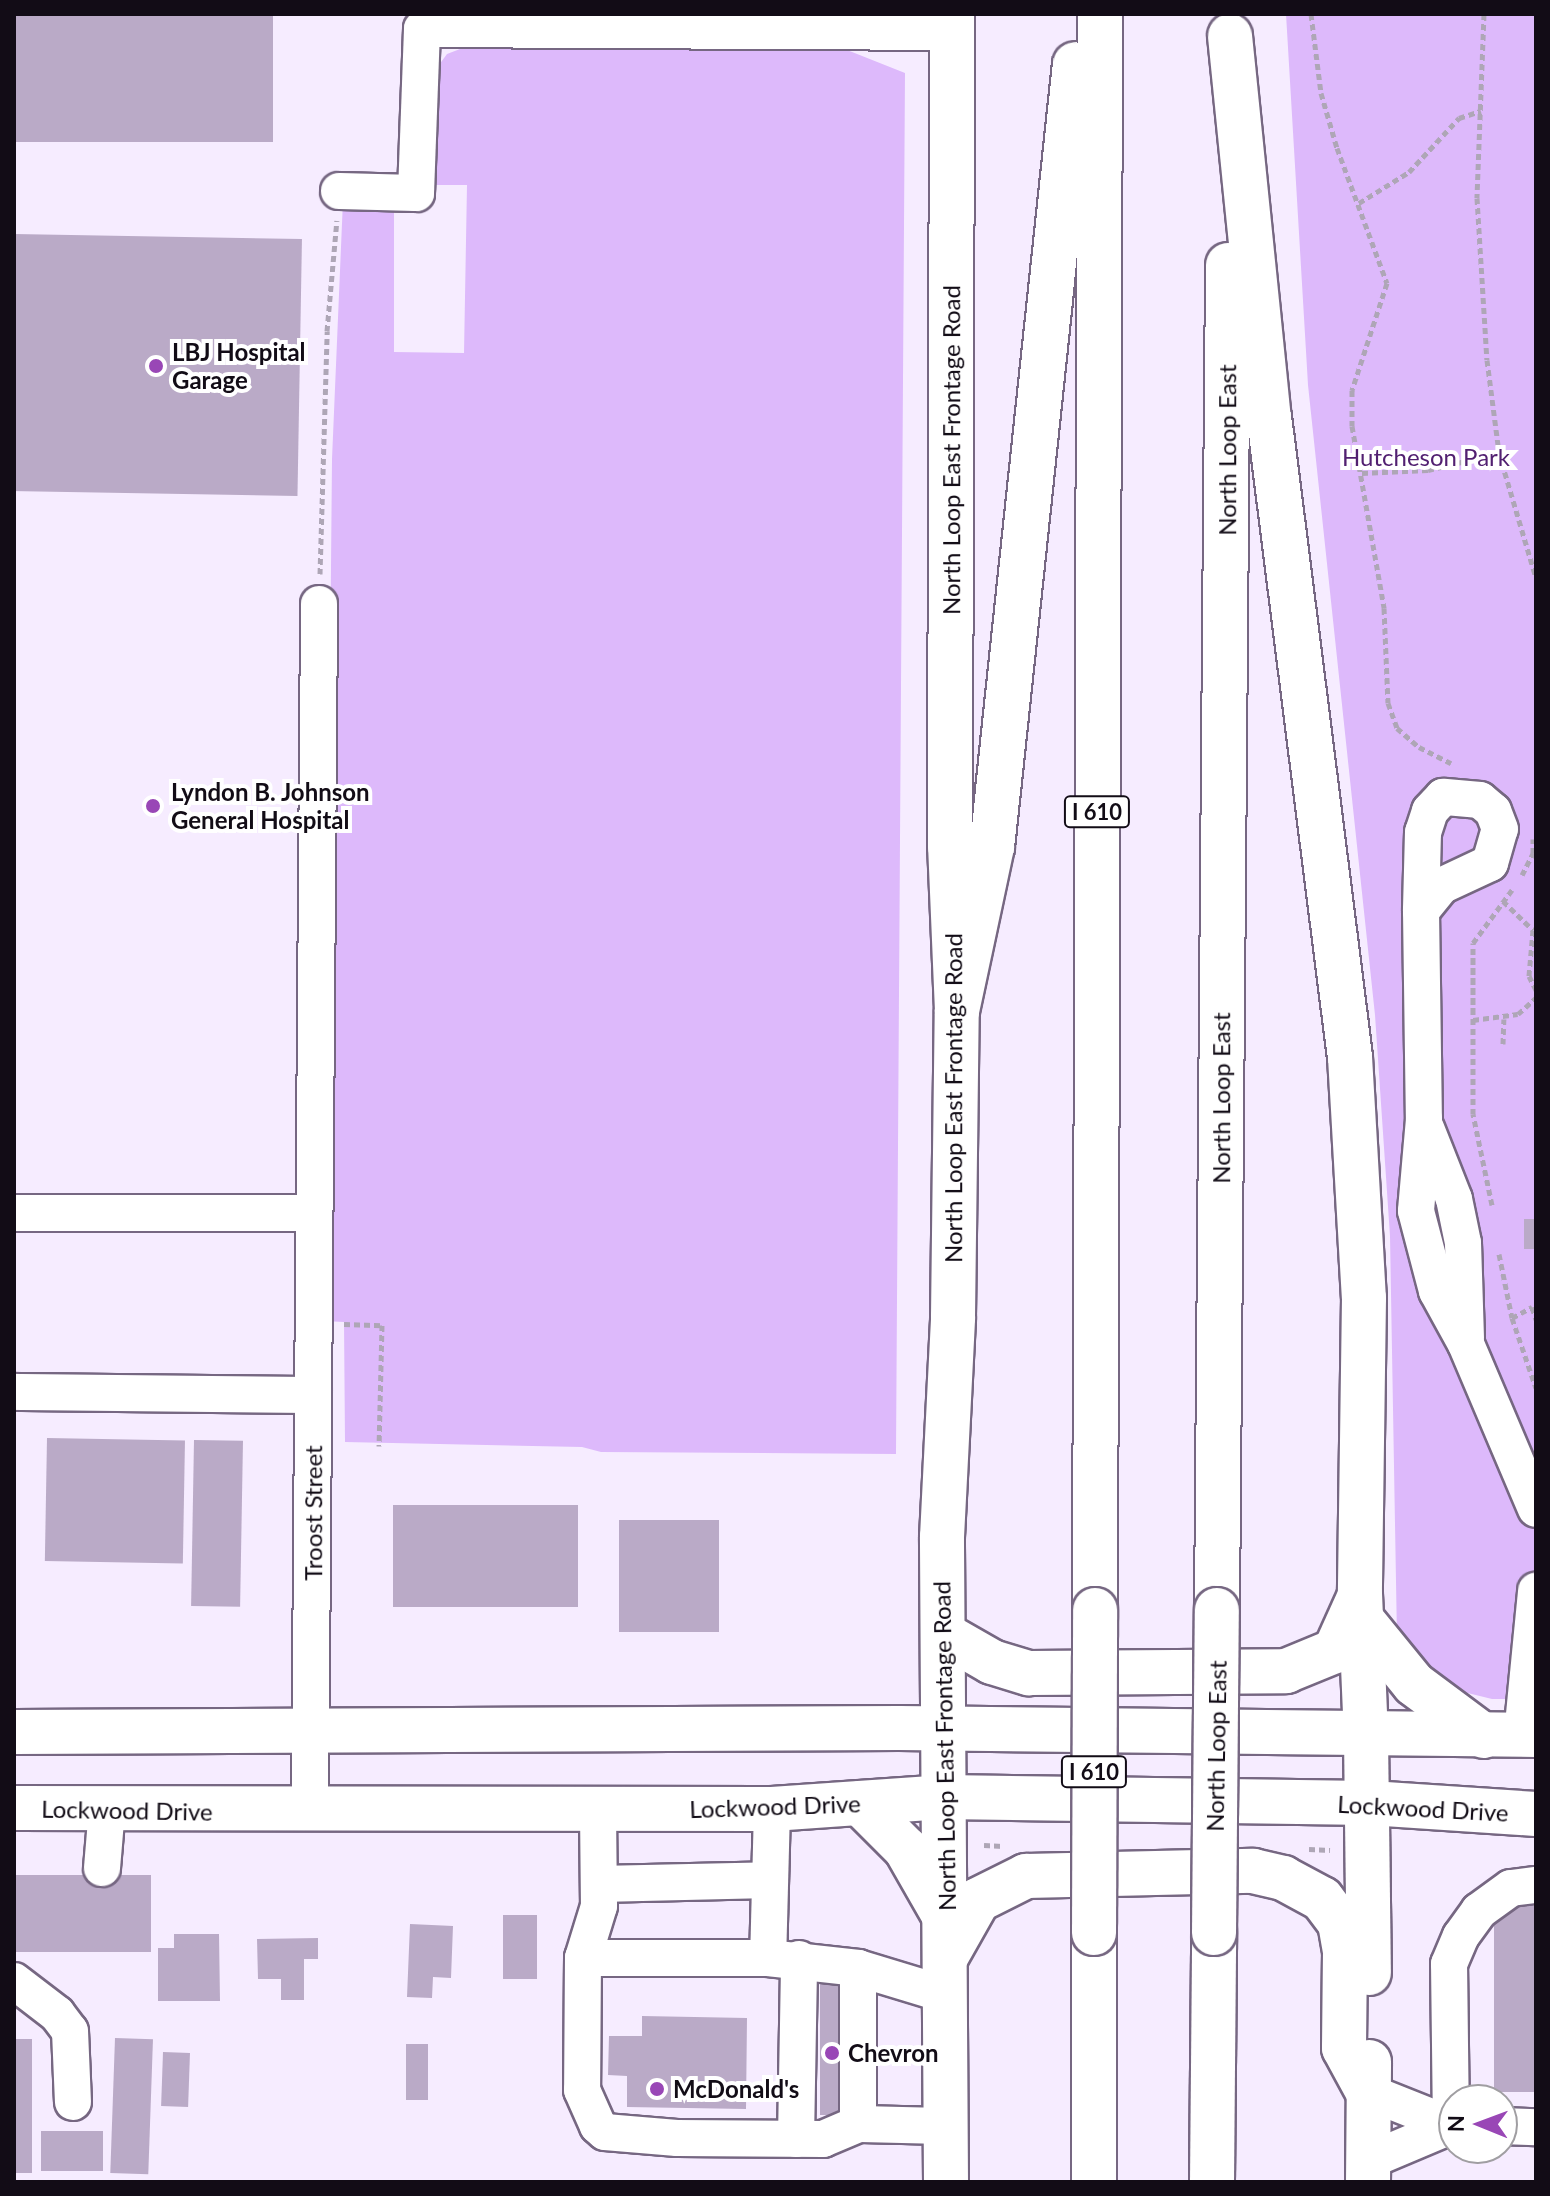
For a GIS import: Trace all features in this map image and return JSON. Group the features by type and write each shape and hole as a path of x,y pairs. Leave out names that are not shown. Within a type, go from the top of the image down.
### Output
{"main road":[{"path":"957,1011 992,847 1081,14"},
{"name":"I 610","path":"1094,2182 1100,14"},
{"name":"North Loop East Frontage Road","path":"946,2182 942,1537 953,1317 957,1011 950,847 952,23"},
{"path":"1230,25 1269,417 1350,1057 1364,1298 1361,1607 1370,1803 1368,2172"},
{"name":"North Loop East","path":"1212,2182 1230,25"},
{"path":"945,1635 992,1662 1029,1673 1286,1671 1335,1651 1361,1607"},
{"path":"1361,1607 1414,1684 1514,1735"},
{"path":"14,1732 313,1734 944,1728 1366,1736 1514,1735"},
{"name":"Lockwood Drive","path":"14,1808 310,1812 772,1809 943,1797 1370,1803 1536,1814"},
{"path":"860,1803 927,1878 947,1957"},
{"path":"947,1957 978,1900 1026,1876 1253,1871 1283,1878 1322,1899 1340,1923 1345,1952 1344,2048 1368,2092"}],"street":[{"path":"339,191 416,193 422,29 952,23"},
{"name":"Troost Street","path":"310,1812 313,1734 313,1213 319,604"},
{"path":"1421,911 1424,1119 1454,1199 1463,1243 1466,1344 1536,1509"},
{"path":"14,1213 313,1213"},
{"path":"14,1392 313,1395"},
{"path":"1514,1735 1535,1614"},
{"path":"102,1868 107,1809"},
{"path":"772,1809 770,1880 784,1959 796,2139"},
{"path":"598,1811 599,1906 583,1958 582,2090 598,2126 605,2132 677,2138 796,2139 823,2139 858,2124 946,2126"},
{"path":"599,1884 770,1880"},
{"path":"1451,2084 1449,1964 1479,1911 1511,1888 1536,1885"},
{"path":"583,1958 784,1959 858,1968 947,1957"},
{"path":"858,1968 858,2124"},
{"path":"14,1981 57,2014 70,2031 73,2102"},
{"path":"1368,2092 1438,2120"},
{"path":"1368,2172 1438,2134"}],"path":[{"path":"1311,14 1321,93 1387,283 1352,390 1352,426 1384,608 1388,703 1397,728 1419,747 1462,768"},
{"path":"1484,14 1477,198 1487,360 1499,453 1536,578"},
{"path":"1359,203 1409,172 1459,118 1481,111"},
{"path":"319,604 327,331 339,191"},
{"path":"1362,473 1428,470 1499,453"},
{"path":"1494,1217 1473,1114 1473,943 1527,867 1533,853 1529,828"},
{"path":"1527,867 1536,869"},
{"path":"1503,901 1533,930 1529,976 1536,990"},
{"path":"1473,1020 1504,1019 1518,1014 1536,998"},
{"path":"1503,1044 1504,1019"},
{"path":"1498,1247 1512,1318 1536,1386"},
{"path":"1512,1318 1532,1307 1536,1319"},
{"path":"313,1323 382,1325 379,1446"}],"green space":[{"name":"Hutcheson Park","path":"1286,14 1536,14 1536,1699 1492,1699 1435,1685 1397,1639 1390,1236 1375,1015 1308,385"},
{"path":"481,41 847,50 905,73 896,1454 601,1452 582,1447 345,1442 344,1322 324,1321 332,459 343,200 394,207 394,352 464,353 467,185 434,185 436,69 447,54"}],"building":[{"path":"14,14 273,14 273,142 14,142"},
{"name":"LBJ Hospital Garage","path":"14,234 302,239 297,496 14,491"},
{"path":"1524,1219 1536,1219 1536,1249 1524,1249"},
{"path":"47,1438 185,1440 183,1563 45,1561"},
{"path":"194,1440 243,1441 240,1607 191,1606"},
{"path":"393,1505 578,1505 578,1607 393,1607"},
{"path":"619,1520 719,1520 719,1632 619,1632"},
{"path":"16,1875 151,1875 151,1952 16,1952"},
{"path":"1494,1906 1536,1906 1536,2092 1518,2092 1518,2084 1494,2084"},
{"path":"503,1915 537,1915 537,1979 503,1979"},
{"path":"410,1924 453,1926 451,1978 433,1977 432,1998 407,1997"},
{"path":"174,1934 219,1934 220,2001 158,2001 158,1948 174,1948"},
{"path":"318,1938 318,1959 304,1959 304,2000 281,2000 281,1979 258,1979 257,1939"},
{"path":"820,1979 847,1979 847,2115 820,2115"},
{"path":"642,2016 747,2018 746,2109 627,2107 627,2076 608,2075 609,2036 642,2036"},
{"path":"115,2038 153,2039 148,2174 110,2173"},
{"path":"14,2039 32,2039 32,2173 14,2173"},
{"path":"406,2044 428,2044 428,2100 406,2100"},
{"path":"163,2052 190,2053 188,2107 161,2106"},
{"path":"41,2131 103,2131 103,2171 41,2171"}],"place":[{"name":"LBJ Hospital Garage","path":"156,366"},
{"name":"Lyndon B. Johnson General Hospital","path":"153,806"},
{"name":"Chevron","path":"832,2053"},
{"name":"McDonald's","path":"657,2089"}]}
